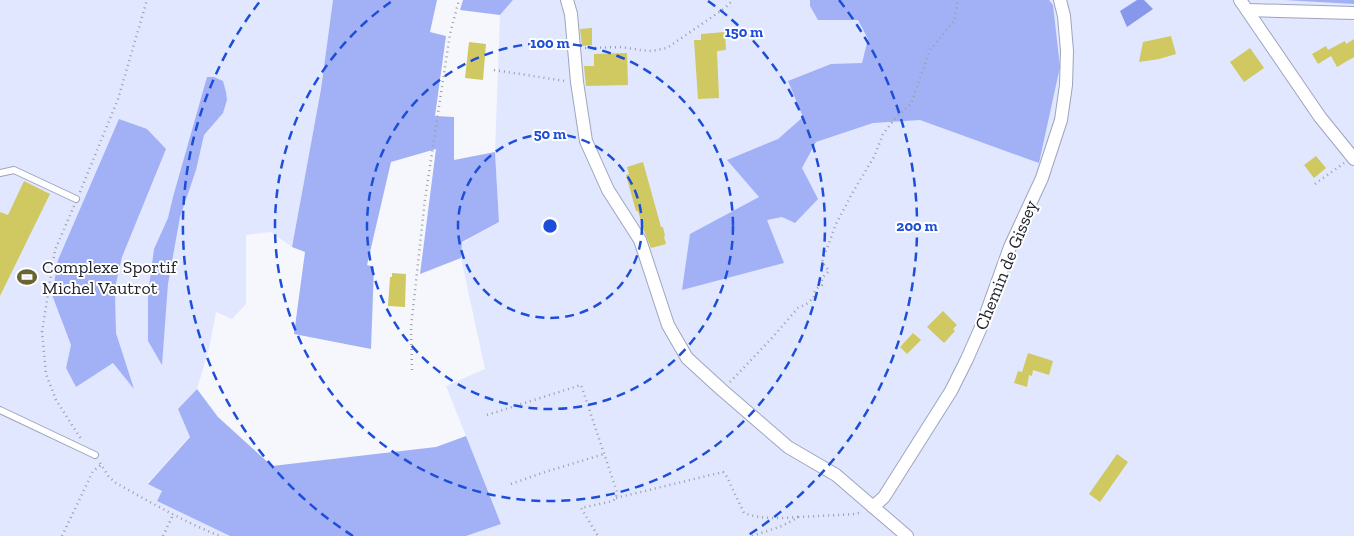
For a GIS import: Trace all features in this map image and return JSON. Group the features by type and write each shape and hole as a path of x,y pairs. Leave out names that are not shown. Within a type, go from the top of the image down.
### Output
{"street":[{"path":"567,0 571,14 577,82 586,141 608,190 640,240 668,326 687,358 788,447 836,475 907,536"},
{"name":"Chemin de Gissey","path":"874,507 884,497 950,391 982,325 1010,247 1042,178 1061,120 1066,85 1067,51 1064,16 1060,0"},
{"path":"1244,5 1354,13"},
{"path":"1244,5 1320,116 1353,158"}],"lane":[{"path":"0,173 14,170 76,200"},
{"path":"0,410 95,455"}],"path":[{"path":"147,0 118,99 55,250 42,332 46,374 56,400 85,444 116,483 173,515 220,536"},
{"path":"412,370 411,327 425,199 450,34 459,0"},
{"path":"574,49 622,46 652,51 666,48 725,8 733,0"},
{"path":"722,390 798,308 808,304 814,297 816,289 822,285 822,278 829,271 822,262 836,224 874,157 882,134 897,116 911,104 930,50 954,21 958,0"},
{"path":"494,70 577,82"},
{"path":"1315,184 1353,158"},
{"path":"487,415 581,385 614,482 617,492 616,498"},
{"path":"511,484 604,454"},
{"path":"62,536 93,470 101,464"},
{"path":"598,536 581,508 724,472 744,513 752,516 775,518 856,514 874,507"},
{"path":"163,536 173,515"},
{"path":"752,536 782,526 799,517"}],"shaded area":[{"path":"0,0 333,0 321,89 292,247 271,232 246,235 246,304 232,319 216,312 209,349 197,389 178,409 190,436 148,483 162,491 157,501 230,536 0,536","holes":["122,257 115,288 116,333 133,387 113,363 76,386 66,368 71,345 52,295"]},
{"path":"333,0 437,0 430,32 446,36 435,116 454,117 454,160 495,152 499,222 462,242 461,258 420,274 436,149 391,162 367,265 374,267 371,349 294,334 305,252 292,247 321,89"},
{"path":"463,0 513,0 500,15 460,10"},
{"path":"513,0 1354,0 1354,536 466,536 501,524 446,386 485,369 461,258 462,243 499,222 495,152 500,15"},
{"path":"810,0 1049,0 1053,5 1060,67 1039,163 920,120 873,123 816,142 802,168 818,199 795,223 782,217 767,220 784,263 682,290 690,234 759,197 727,160 778,139 803,117 788,81 831,64 862,63 868,39 858,20 818,20 810,6"},
{"path":"1137,0 1144,0 1153,9 1127,27 1120,11"},
{"path":"1284,0 1354,0 1354,4"},
{"path":"207,77 214,77 223,81 227,100 223,113 204,135 196,170 180,217 168,284 162,365 148,341 148,294 154,249 168,218"},
{"path":"119,119 147,129 166,149 122,257 115,288 116,333 134,389 113,363 76,387 66,368 71,345 52,295 58,260"},
{"path":"197,389 218,417 272,466 436,447 466,436 501,524 466,536 230,536 157,501 162,491 148,484 190,437 178,409"}],"building":[{"path":"592,28 592,45 582,46 580,29"},
{"path":"725,32 726,50 717,51 719,98 698,99 694,40 701,40 701,34"},
{"path":"1171,36 1176,54 1139,62 1143,42"},
{"path":"1354,39 1354,57 1337,67 1331,56 1318,64 1312,54 1326,46 1328,50 1345,41 1346,44"},
{"path":"469,42 486,44 483,80 465,78"},
{"path":"1250,48 1264,68 1244,82 1230,62"},
{"path":"627,53 628,85 586,86 584,66 594,66 594,54"},
{"path":"1316,156 1326,168 1314,178 1304,165"},
{"path":"643,162 661,227 663,227 666,244 651,248 638,211 636,211 626,175 629,174 627,167"},
{"path":"24,181 50,194 0,296 0,212 8,215"},
{"path":"392,273 406,274 405,307 388,306 390,277 392,277"},
{"path":"943,311 957,325 953,329 955,331 944,343 927,327"},
{"path":"913,333 921,340 907,354 900,347"},
{"path":"1028,353 1053,361 1049,375 1033,370 1032,376 1029,375 1027,387 1014,383 1018,371 1022,372"},
{"path":"1117,454 1128,462 1100,502 1089,494"}],"place":[{"name":"Complexe Sportif Michel Vautrot","path":"27,277"}]}
